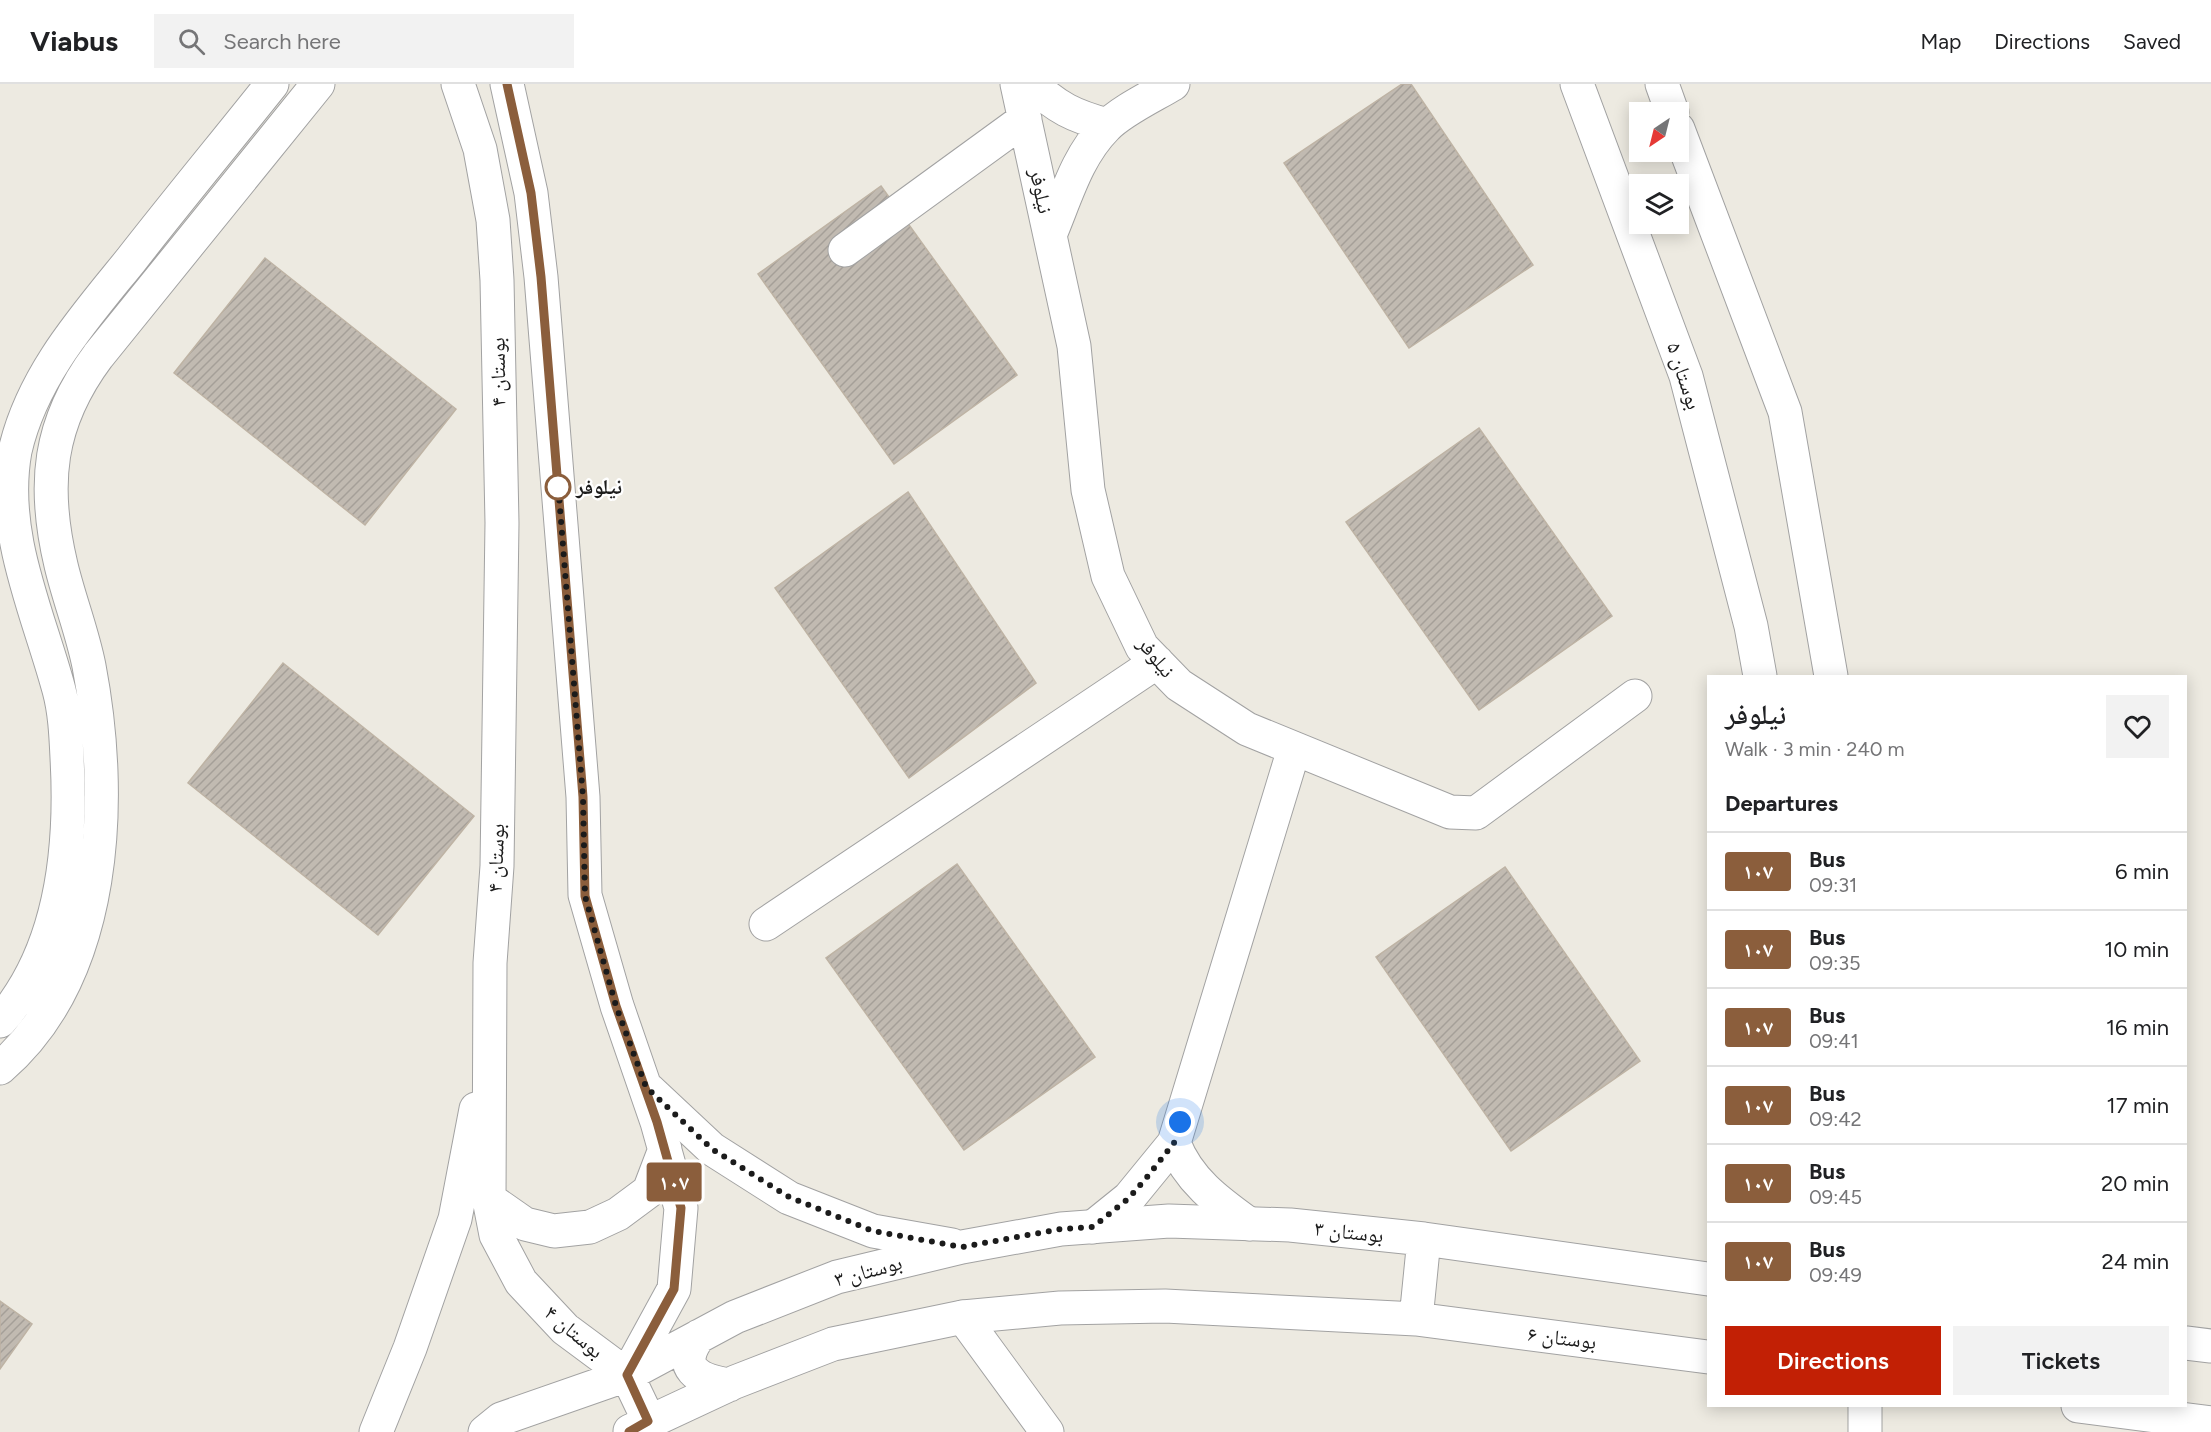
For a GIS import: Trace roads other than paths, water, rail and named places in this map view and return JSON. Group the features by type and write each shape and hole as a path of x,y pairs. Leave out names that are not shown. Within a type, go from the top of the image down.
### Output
{"street":[{"path":"0,1021 12,1007 32,974 47,936 59,892 69,838 68,760 60,694 27,592 15,545 9,500 14,454 23,420 66,341 272,84"},
{"path":"0,1068 18,1052 43,1021 60,991 83,924 99,850 101,755 89,667 80,625 61,566 54,527 52,455 62,420 78,383 98,356 318,84"},
{"name":"بوستان ۴","path":"458,84 480,149 493,220 497,280 502,523 497,866 490,963 489,1199 496,1235 521,1282 565,1329 627,1375 674,1289 681,1208 646,1087 616,1006 585,896 583,797 541,277 531,193 507,84"},
{"name":"نیلوفر","path":"1017,84 1074,346 1088,490 1108,576 1142,647 1179,685 1247,729 1450,812 1476,813 1635,696"},
{"path":"1032,84 1051,102 1073,116 1107,125"},
{"path":"1050,235 1076,169 1089,147 1107,125 1173,84"},
{"name":"بوستان ۵","path":"1577,84 1686,376 1751,626 1760,675"},
{"path":"1662,84 1668,102"},
{"path":"845,249 1025,119"},
{"path":"1689,158 1785,412 1831,675"},
{"path":"766,924 1157,662"},
{"path":"1093,1227 1129,1198 1174,1143 1294,749"},
{"path":"376,1432 410,1348 455,1219 489,1040"},
{"path":"646,1087 712,1149 789,1197 873,1231 962,1247"},
{"path":"1174,1143 1182,1164 1196,1181 1249,1224"},
{"path":"489,1199 525,1224 554,1231 590,1227 618,1214 649,1191 665,1149"},
{"name":"بوستان ۳","path":"493,1425 627,1375 735,1317 837,1277 962,1247 1061,1229 1169,1221 1290,1225 1424,1239"},
{"path":"627,1375 639,1427 729,1384 833,1344 963,1317 1060,1308 1165,1306 1416,1319 1424,1239 1707,1279"},
{"path":"963,1317 1047,1432"},
{"name":"بوستان ۶","path":"1416,1319 1707,1357"},
{"path":"699,1336 689,1350 688,1361 693,1372 704,1380 729,1384"},
{"path":"2187,1343 2211,1346"},
{"path":"1865,1407 1865,1432"},
{"path":"2086,1407 2211,1423"},
{"path":"493,1425 522,1424 534,1432"}],"place":[{"name":"نیلوفر","path":"558,487"}]}
